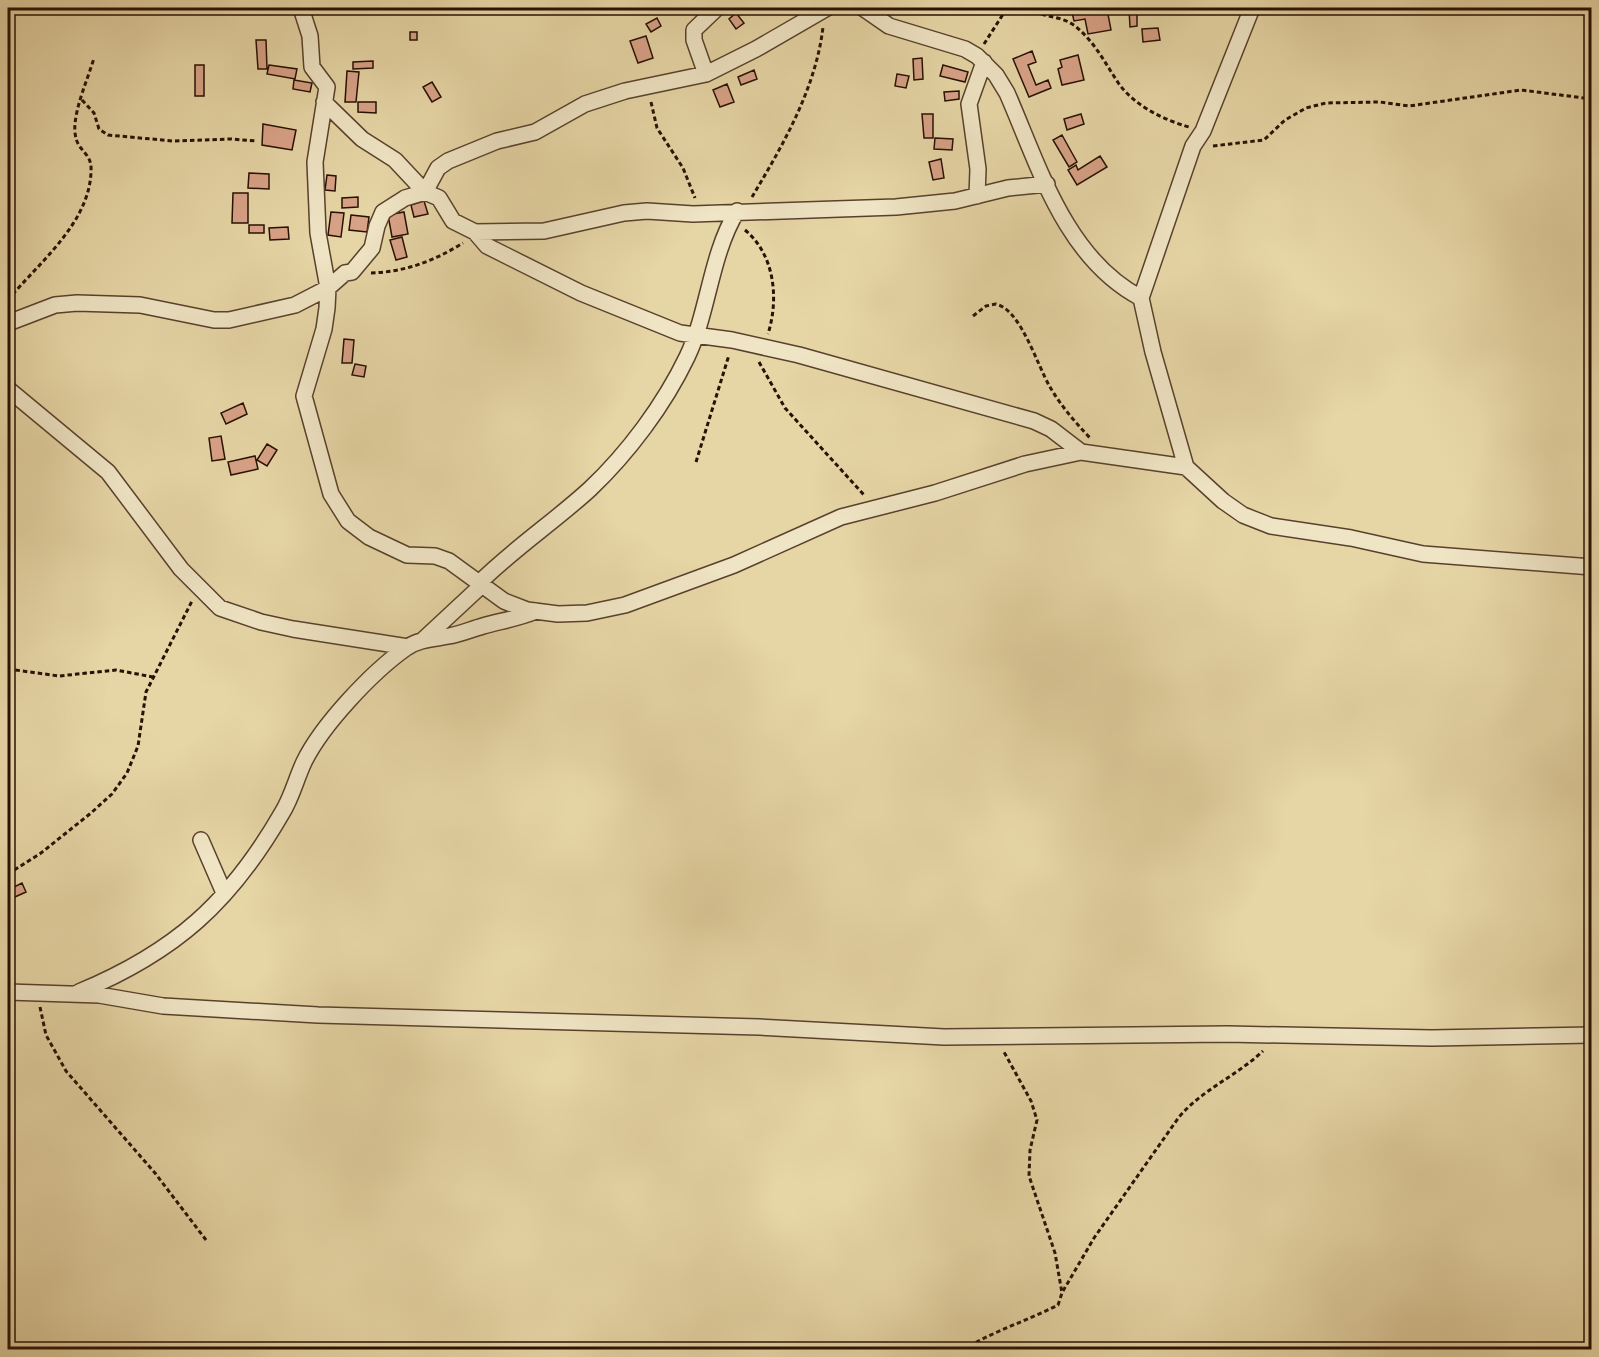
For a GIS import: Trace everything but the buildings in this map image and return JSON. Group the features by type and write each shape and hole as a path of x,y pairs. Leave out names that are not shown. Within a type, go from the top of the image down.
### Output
{"street":[{"path":"301,8 310,36 312,67 327,84 317,138 315,178 318,233 328,288 324,329 304,396 331,494 348,520 369,537 407,555 435,556 449,561 504,601 536,611 587,613 625,605 734,566 841,517 935,493 1025,464 1081,452 1186,467"},
{"path":"706,74 694,40 694,30 717,8"},
{"path":"863,8 889,26 965,49 980,59 1007,93 1059,212 1095,262 1120,287 1141,298"},
{"path":"1252,8 1203,131 1193,146 1141,298 1153,352 1186,467 1223,501 1244,515 1271,526 1351,538 1423,554 1592,567"},
{"path":"8,323 55,305 87,303 140,305 214,320 229,320 294,305 328,288 345,273 352,272 372,248 376,226 383,212 405,198 425,192 438,168 448,161 497,141 535,132 585,104 649,86 706,74 825,10"},
{"path":"977,196 978,170 969,104 980,59"},
{"path":"324,102 362,139 387,153 425,192 439,198 453,220 476,234 487,246 513,261 619,309 695,337 764,347 906,383 1034,421 1051,429 1081,452"},
{"path":"476,234 544,231 647,211 737,214 896,207 955,201 1008,188 1047,184"},
{"path":"71,995 146,960 204,918 270,832 287,803 304,762 345,703 408,647 424,639 480,585 608,471 671,386 695,337 719,251 737,214"},
{"path":"8,389 108,472 198,589 220,608 261,622 408,647"},
{"path":"424,639 449,636 536,611"},
{"path":"201,840 224,893"},
{"path":"8,993 99,995 163,1006 297,1014 759,1027 944,1036 1282,1035 1432,1038 1592,1035"}],"path":[{"path":"980,59 1007,8"},
{"path":"1028,8 1062,19 1085,35 1095,45 1121,86 1137,102 1175,123 1203,131"},
{"path":"764,347 771,322 774,296 772,275 760,248 737,214 773,161 809,86 823,30 825,10"},
{"path":"8,300 56,247 82,204 91,165 75,136 76,116 94,58"},
{"path":"649,86 657,128 683,168 701,214"},
{"path":"1193,146 1228,146 1264,140 1285,120 1306,108 1326,103 1380,102 1409,106 1521,90 1592,99"},
{"path":"82,100 94,113 99,129 108,135 173,141 256,141"},
{"path":"352,272 382,273 409,268 442,255 476,234"},
{"path":"973,316 986,306 996,304 1010,311 1056,397 1069,416 1108,457"},
{"path":"696,462 739,342 766,373 784,408 875,507"},
{"path":"8,874 41,853 112,794 127,773 138,746 146,692 198,589"},
{"path":"8,669 59,676 116,670 153,677"},
{"path":"37,995 46,1035 66,1071 155,1173 206,1240"},
{"path":"963,1350 995,1332 1026,1321 1058,1305 1062,1293 1094,1238 1194,1100 1242,1071 1282,1035"},
{"path":"995,1036 1031,1101 1037,1120 1030,1150 1029,1176 1048,1230 1062,1293"}]}
